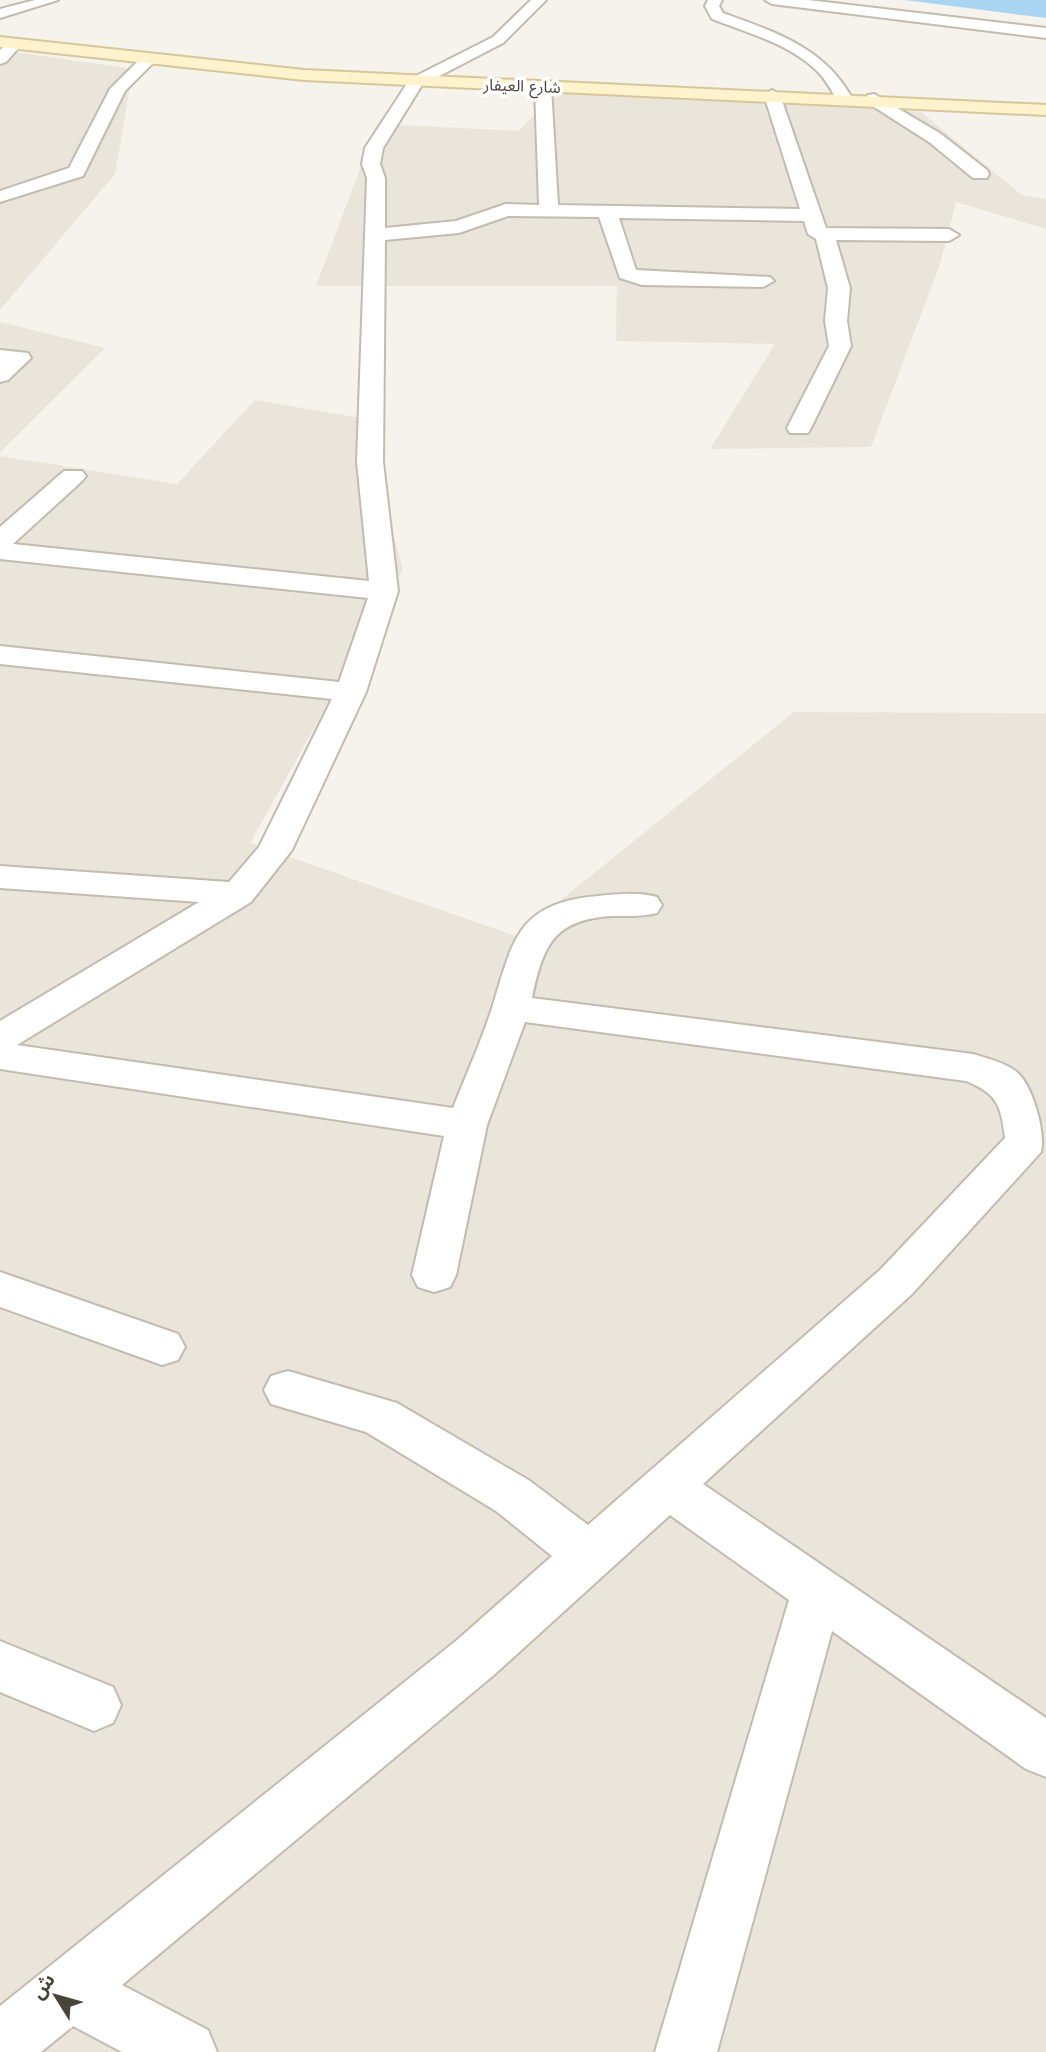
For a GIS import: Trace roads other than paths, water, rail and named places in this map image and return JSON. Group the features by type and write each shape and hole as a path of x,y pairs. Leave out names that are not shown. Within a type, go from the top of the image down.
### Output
{"main road":[{"name":"شارع العيفار","path":"7,43 295,75 874,99 1046,110"}],"street":[{"path":"0,14 51,0"},
{"path":"0,1038 238,894 275,850 351,692 384,591 370,462 376,178 371,164 374,148 416,82 498,40 539,0"},
{"path":"715,0 712,6 717,16 815,59 837,80 844,98"},
{"path":"772,0 1046,33"},
{"path":"0,59 7,43"},
{"path":"1,203 76,172 118,89 148,60"},
{"path":"543,87 549,211"},
{"path":"772,95 818,234 825,237 949,235"},
{"path":"874,99 935,138 980,174"},
{"path":"374,235 459,227 506,210 812,215"},
{"path":"607,211 627,274 642,279 763,281"},
{"path":"799,428 840,346 836,321 839,288 825,237"},
{"path":"0,357 20,358 0,375"},
{"path":"0,541 73,476"},
{"path":"0,551 384,591"},
{"path":"0,655 351,692"},
{"path":"0,877 238,894"},
{"path":"434,1275 467,1125 511,1008 518,966 533,935 547,920 564,912 608,905 644,905"},
{"path":"0,2046 476,1657 895,1282 1026,1142 1022,1114 1002,1080 973,1068 511,1008"},
{"path":"0,1056 467,1125"},
{"path":"0,1289 162,1347"},
{"path":"288,1390 380,1417 513,1496 590,1556"},
{"path":"667,1486 1046,1750"},
{"path":"686,2052 817,1591"},
{"path":"0,1666 94,1705"},
{"path":"68,1990 186,2052"}],"water":[{"path":"905,0 1046,0 1046,18"}]}
